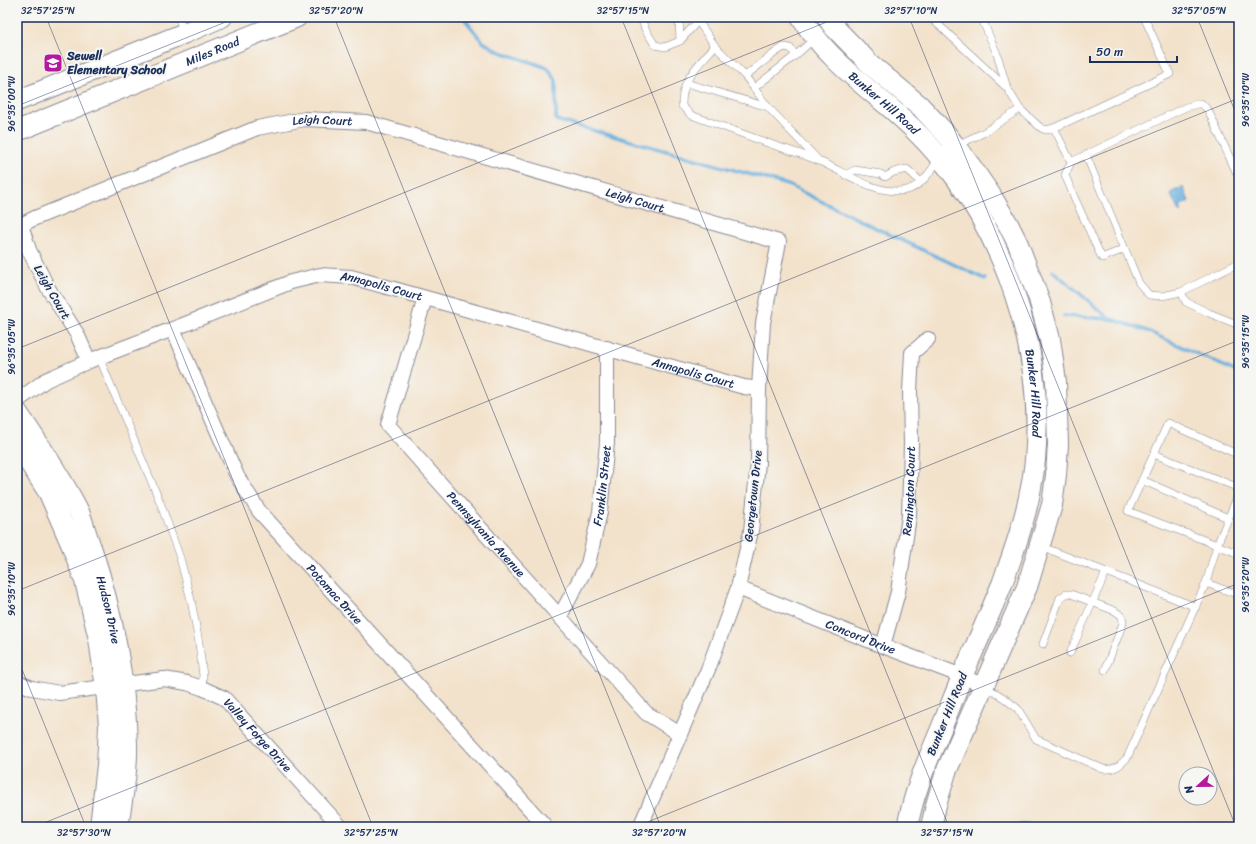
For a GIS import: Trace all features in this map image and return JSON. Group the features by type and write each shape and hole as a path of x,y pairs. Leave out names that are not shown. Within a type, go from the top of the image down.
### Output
{"main road":[{"path":"17,101 182,25 222,17"},
{"name":"Miles Road","path":"17,131 297,17"},
{"name":"Bunker Hill Road","path":"801,17 830,55 914,130 970,165 990,194 1018,244 1040,299 1050,339 1056,382 1058,444 1052,505 1027,587 946,772 931,827"},
{"path":"816,38 835,20"},
{"name":"Bunker Hill Road","path":"835,20 871,65 920,106 948,152 956,179 988,230 998,251 1012,288 1028,340 1033,372 1036,414 1035,462 1031,489 1021,529 1001,586 962,676 918,786 907,827"},
{"name":"Hudson Drive","path":"17,412 44,452 79,513 100,574 111,617 114,686 100,827"},
{"name":"Hudson Drive","path":"17,443 49,493 72,546 85,581 99,639 114,686 127,744 125,778 118,827"}],"street":[{"name":"Leigh Court","path":"94,359 48,288 29,250 21,226 35,218 257,128 305,119 366,122 779,242"},
{"name":"Georgetown Drive","path":"640,827 709,667 738,588 751,531 758,463 759,389 763,323 779,242"},
{"name":"Annapolis Court","path":"17,401 46,380 94,359 290,282 320,275 351,277 744,387 759,389"},
{"name":"Pennsylvania Avenue","path":"425,298 388,425 646,713 680,734"},
{"name":"Potomac Drive","path":"173,329 237,476 259,511 546,827"},
{"name":"Remington Court","path":"882,646 898,592 909,516 911,444 910,390 912,353 928,339"},
{"name":"Franklin Street","path":"560,616 588,564 600,512 607,443 607,348"},
{"name":"Concord Drive","path":"738,588 984,686"},
{"name":"Valley Forge Drive","path":"17,682 32,688 59,693 164,679 187,683 202,688 224,698 340,827"}],"lane":[{"path":"641,17 645,29 655,45 665,47 680,41 697,19 715,46 745,76 768,107 819,161"},
{"path":"679,17 680,41"},
{"path":"930,17 1007,88 1020,108 1041,128 1046,130 1054,128 1170,74 1144,17"},
{"path":"981,17 997,54 1007,88"},
{"path":"754,88 816,38"},
{"path":"715,46 690,74 681,94 682,106 691,115 819,161 845,174 886,191 907,190 915,187 948,152 983,133 1020,108"},
{"path":"745,76 784,47 790,48 796,55"},
{"path":"686,83 768,107"},
{"path":"1124,249 1102,258 1098,252 1065,175 1072,162 1186,107 1201,103 1208,110 1239,178"},
{"path":"1054,128 1072,162"},
{"path":"1086,155 1138,284 1149,295 1162,296 1181,292 1239,263"},
{"path":"845,174 855,170 881,174 885,177 894,172 907,169 921,182"},
{"path":"1181,292 1186,302 1239,325"},
{"path":"94,359 160,502 180,558 191,600 199,643 203,676 202,688"},
{"path":"1239,455 1168,422 1128,511 1239,554"},
{"path":"1154,454 1239,488"},
{"path":"1142,480 1228,518"},
{"path":"984,686 1004,698 1018,709 1036,739 1103,769 1113,770 1120,766 1127,758 1196,608 1206,583 1217,545 1239,493"},
{"path":"1040,546 1196,608"},
{"path":"1070,654 1106,572"},
{"path":"1206,583 1239,595"},
{"path":"1043,644 1060,598 1066,594 1071,594 1115,611 1122,616 1123,624 1105,670"}],"water":[{"path":"1183,187 1189,201 1180,206 1182,211 1179,212 1170,193"}],"waterway":[{"path":"463,17 483,42 498,51 548,68 556,81 556,120 788,185 985,279"},
{"path":"1053,271 1110,319"},
{"path":"1064,316 1111,319 1145,330 1239,373"},
{"path":"1014,827 1025,824 1033,827"}],"place":[{"name":"Sewell Elementary School","path":"53,63"}]}
